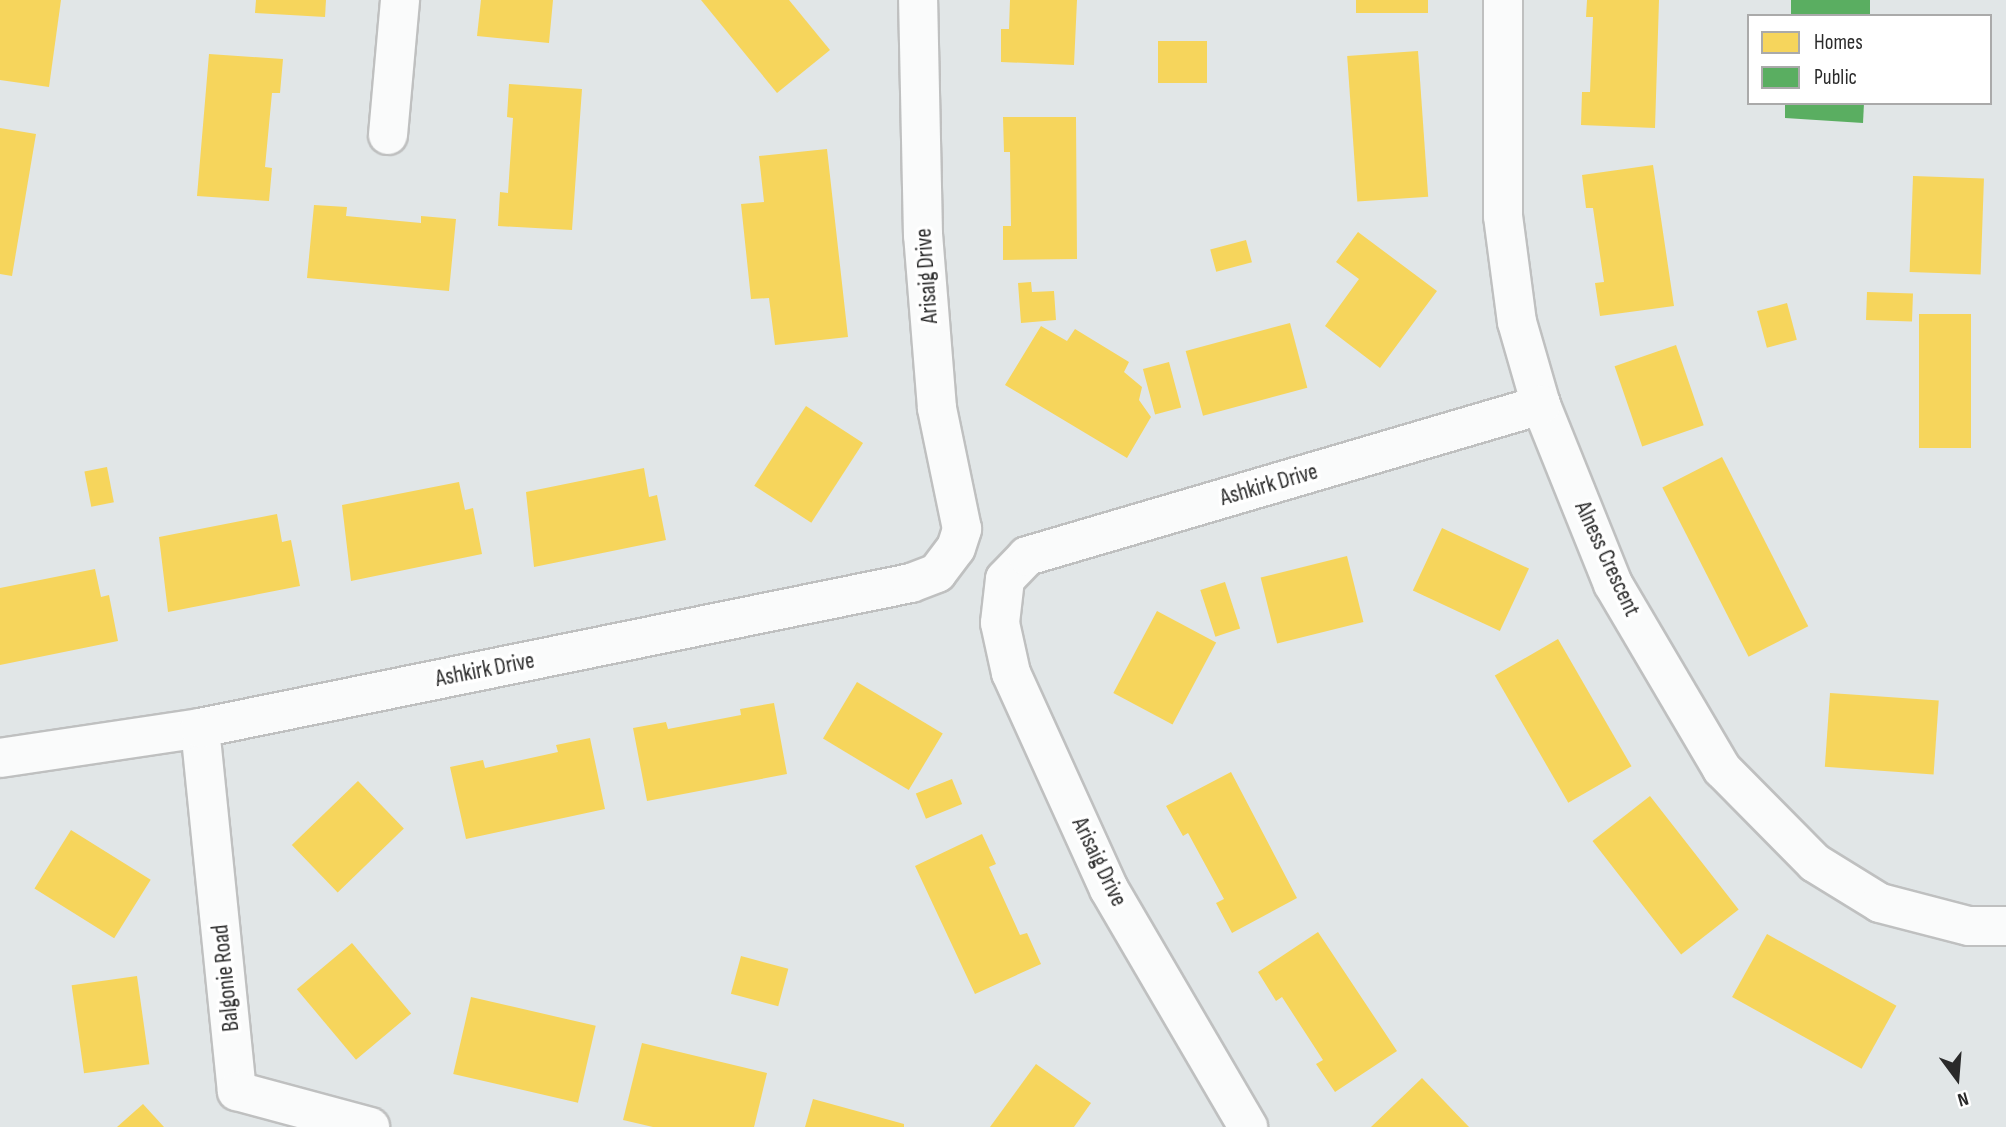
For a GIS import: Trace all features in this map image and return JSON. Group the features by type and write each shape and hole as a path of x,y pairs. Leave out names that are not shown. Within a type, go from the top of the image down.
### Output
{"street":[{"path":"388,135 400,0"},
{"name":"Arisaig Drive","path":"918,0 923,235 937,408 958,494 962,529 956,548"},
{"name":"Alness Crescent","path":"1503,0 1503,216 1517,322 1541,405 1613,584 1722,769 1815,863 1880,903 1969,926 2006,926"},
{"name":"Ashkirk Drive","path":"1005,579 1027,556 1541,405"},
{"path":"956,548 1005,579"},
{"name":"Ashkirk Drive","path":"0,758 200,728 912,583 937,573 956,548"},
{"name":"Arisaig Drive","path":"1005,579 1000,623 1011,673 1109,889 1248,1127"},
{"name":"Balgonie Road","path":"200,728 237,1091 370,1127"}],"building: Homes":[{"path":"0,0 61,0 49,87 0,80"},
{"path":"256,0 326,0 325,17 255,13"},
{"path":"481,0 553,0 549,43 477,36"},
{"path":"701,0 789,0 830,50 777,93"},
{"path":"1010,0 1077,0 1074,65 1001,62 1001,29 1009,29"},
{"path":"1356,0 1428,0 1428,13 1356,13"},
{"path":"1587,0 1659,0 1655,128 1581,125 1582,92 1590,92 1593,17 1586,17"},
{"path":"1158,41 1207,41 1207,83 1158,83"},
{"path":"1418,51 1428,197 1357,202 1347,56"},
{"path":"209,54 283,59 280,93 272,93 265,167 272,168 269,201 197,196"},
{"path":"509,84 582,89 572,230 498,226 500,192 508,193 513,118 507,117"},
{"path":"1003,117 1076,117 1077,259 1003,260 1003,226 1011,226 1010,152 1004,152"},
{"path":"0,128 36,134 12,276 0,274"},
{"path":"827,149 848,337 775,345 769,298 751,299 741,204 764,202 759,156"},
{"path":"1653,165 1674,306 1600,316 1595,283 1604,282 1593,208 1586,208 1582,175"},
{"path":"1913,176 1984,178 1981,274 1910,272"},
{"path":"314,205 347,207 346,216 421,223 421,216 456,219 449,291 307,278"},
{"path":"1358,232 1437,291 1380,368 1325,326 1359,279 1336,262"},
{"path":"1246,240 1252,262 1216,272 1210,250"},
{"path":"1031,282 1032,292 1054,291 1056,320 1021,323 1018,283"},
{"path":"1867,292 1913,294 1912,322 1866,320"},
{"path":"1787,303 1797,340 1767,348 1757,311"},
{"path":"1919,314 1971,314 1971,448 1919,448"},
{"path":"1290,323 1307,388 1203,416 1186,351"},
{"path":"1041,326 1067,341 1075,329 1129,362 1124,372 1142,387 1139,400 1151,417 1127,458 1005,385"},
{"path":"1676,345 1704,425 1642,447 1615,366"},
{"path":"1169,362 1181,407 1155,414 1143,369"},
{"path":"806,406 863,443 811,523 754,486"},
{"path":"1722,457 1808,626 1749,657 1662,487"},
{"path":"107,467 114,502 91,507 84,471"},
{"path":"644,468 649,497 657,495 666,540 534,567 526,492"},
{"path":"459,482 465,510 473,508 482,554 351,581 342,505"},
{"path":"277,514 282,542 291,540 300,586 168,612 159,537"},
{"path":"1442,528 1529,569 1500,631 1413,591"},
{"path":"1347,556 1363,622 1277,644 1261,578"},
{"path":"95,569 101,597 109,595 118,641 0,665 0,588"},
{"path":"1225,582 1240,629 1215,637 1200,590"},
{"path":"1157,611 1216,642 1172,725 1113,693"},
{"path":"1558,639 1632,766 1568,803 1495,676"},
{"path":"857,682 943,734 909,790 823,739"},
{"path":"1830,693 1939,701 1934,774 1825,767"},
{"path":"774,703 787,774 647,801 633,728 666,722 668,729 741,715 740,709"},
{"path":"590,738 605,809 466,839 450,767 483,760 485,768 558,752 556,745"},
{"path":"1231,772 1297,898 1232,933 1216,903 1224,899 1188,833 1183,836 1166,806"},
{"path":"952,779 962,804 926,819 916,794"},
{"path":"358,781 404,828 338,892 292,845"},
{"path":"1650,796 1739,909 1681,954 1592,841"},
{"path":"71,830 151,880 114,938 34,889"},
{"path":"982,834 996,864 989,867 1020,935 1027,933 1041,964 975,994 915,866"},
{"path":"1318,932 1397,1051 1335,1092 1316,1064 1323,1060 1282,997 1276,1001 1258,972"},
{"path":"1767,934 1896,1006 1862,1069 1732,997"},
{"path":"352,943 411,1013 356,1060 297,989"},
{"path":"741,956 788,969 778,1006 731,994"},
{"path":"137,976 149,1064 84,1073 72,985"},
{"path":"471,997 596,1026 578,1103 453,1074"},
{"path":"642,1043 767,1073 754,1127 653,1127 623,1120"},
{"path":"1036,1064 1091,1103 1074,1127 990,1127"},
{"path":"1422,1078 1469,1127 1371,1127"},
{"path":"813,1099 904,1124 904,1127 805,1127"},
{"path":"143,1104 164,1127 117,1127"}],"building: Public":[{"path":"1791,0 1870,0 1870,14 1791,14"},
{"path":"1785,105 1864,105 1863,123 1785,118"}]}
